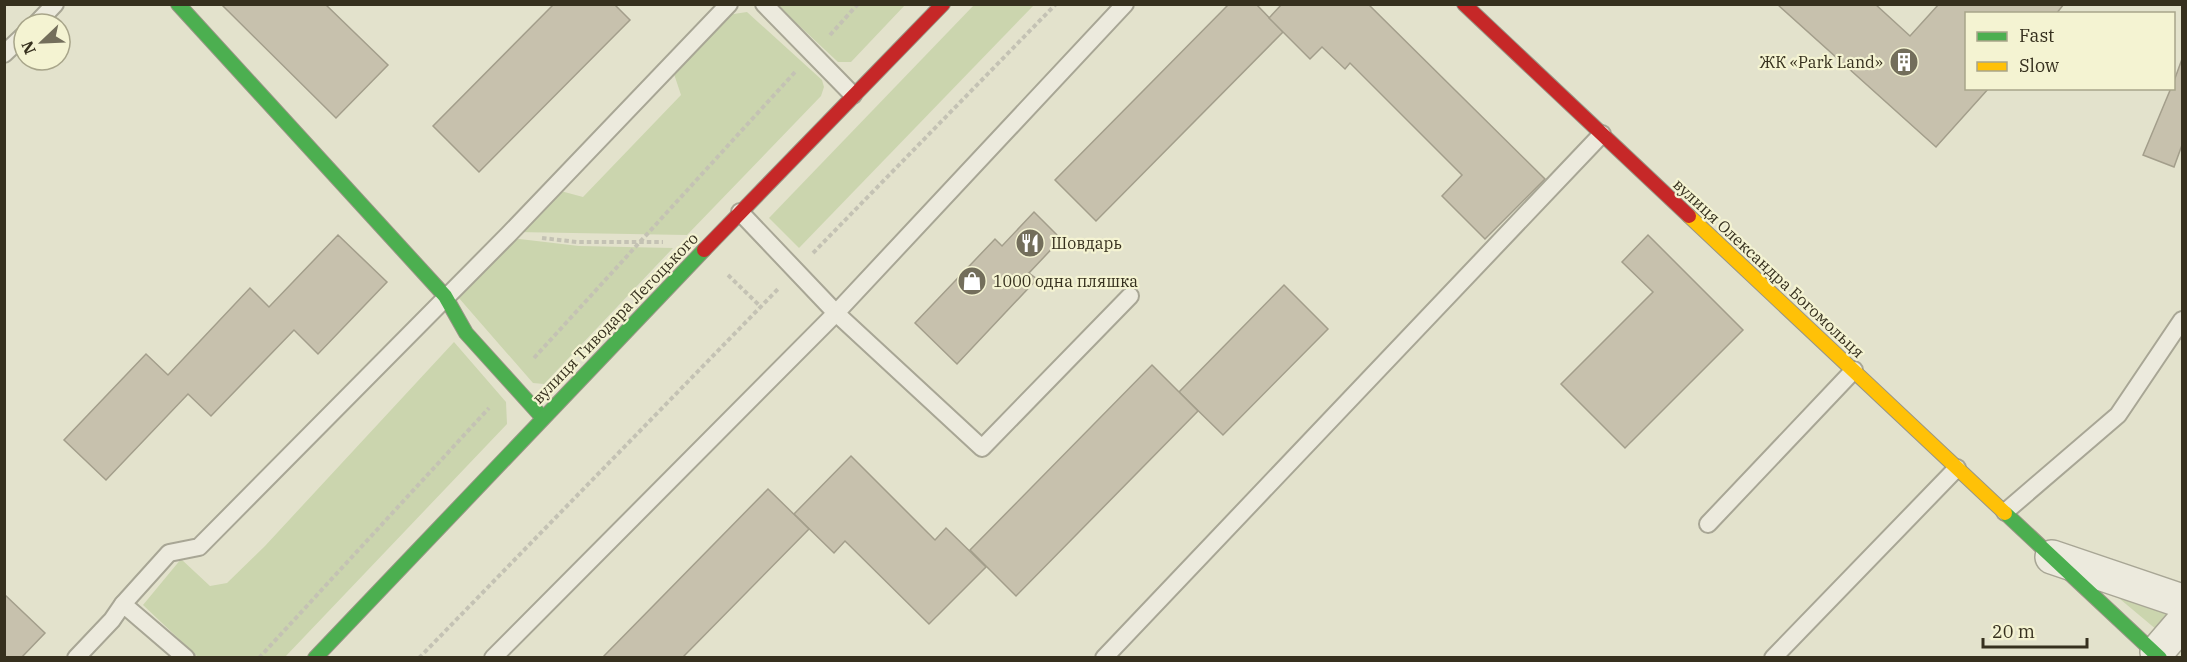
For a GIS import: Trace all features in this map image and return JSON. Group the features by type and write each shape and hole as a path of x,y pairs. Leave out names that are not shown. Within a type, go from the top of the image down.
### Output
{"street":[{"path":"178,4 445,296 466,333 542,417"},
{"name":"вулиця Тиводара Легоцького","path":"315,657 542,417 943,4"},
{"name":"вулиця Олександра Богомольця","path":"1464,4 2158,655"},
{"path":"2052,557 2182,602"},
{"path":"2158,655 2182,623"}],"lane":[{"path":"76,657 112,620 123,604 169,552 199,547 508,234 729,4"},
{"path":"764,4 853,95"},
{"path":"493,657 836,313 1125,4"},
{"path":"1104,657 1602,134"},
{"path":"740,212 836,313 982,448 1130,296"},
{"path":"2005,512 2118,415 2182,320"},
{"path":"1708,524 1854,370"},
{"path":"1773,657 1957,468"},
{"path":"123,604 186,657"}],"path":[{"path":"259,657 858,4"},
{"path":"419,657 1056,4"},
{"path":"508,234 578,242 672,242"},
{"path":"721,269 761,307"}],"green space":[{"path":"777,5 905,5 851,62 838,62"},
{"path":"974,5 1034,5 799,248 769,218"},
{"path":"747,12 822,80 824,87 821,96 687,235 516,232 557,190 583,197 681,95 673,71 727,15"},
{"path":"511,238 579,246 673,248 544,384 533,383 458,297"},
{"path":"454,342 506,402 507,424 285,657 198,657 143,605 181,559 210,586 227,583 265,546"},
{"path":"2114,594 2170,608 2157,630"}],"building":[{"path":"221,4 325,4 388,65 336,118"},
{"path":"554,4 614,4 630,20 479,172 433,126"},
{"path":"1229,4 1256,4 1283,32 1096,221 1055,180"},
{"path":"1282,4 1368,4 1545,179 1485,239 1442,196 1462,175 1350,63 1345,69 1322,47 1310,59 1269,18"},
{"name":"ЖК «Park Land»","path":"1777,4 1875,4 1910,36 1939,4 2064,4 2058,12 1965,12 1965,90 1987,90 1936,147"},
{"path":"2182,59 2182,145 2174,167 2143,155 2170,90 2175,90 2175,78"},
{"path":"1034,212 1061,239 1029,273 1037,279 957,364 915,323 995,239 1002,246"},
{"path":"338,235 387,282 318,354 294,330 211,416 188,394 106,480 64,440 146,354 168,375 250,288 269,307"},
{"path":"1648,235 1743,330 1625,448 1561,384 1653,292 1622,262"},
{"path":"1284,285 1328,329 1223,435 1179,392"},
{"path":"1152,365 1198,411 1016,596 970,550"},
{"path":"851,456 935,540 946,528 986,567 929,624 845,541 834,553 794,514"},
{"path":"768,489 809,529 682,658 602,658"},
{"path":"4,594 45,633 21,658 4,658"}],"traffic: fast":[{"path":"178,4 445,296 466,333 542,417"},
{"path":"315,658 704,250"},
{"path":"2005,513 2160,658"}],"traffic: slow":[{"path":"1689,216 2005,513"}],"traffic: jam":[{"path":"704,250 943,4"},
{"path":"1464,4 1689,216"}],"place":[{"name":"ЖК «Park Land»","path":"1904,62"},
{"name":"Шовдарь","path":"1030,243"},
{"name":"1000 одна пляшка","path":"972,281"}]}
